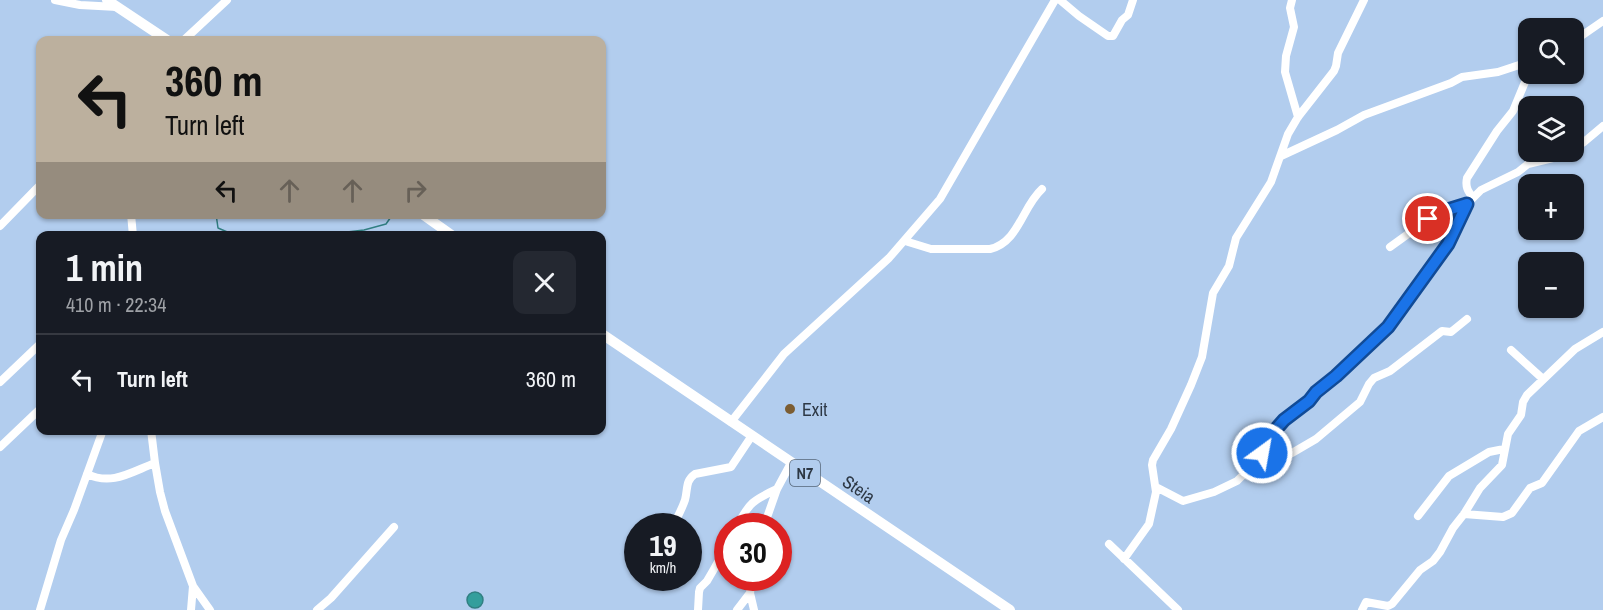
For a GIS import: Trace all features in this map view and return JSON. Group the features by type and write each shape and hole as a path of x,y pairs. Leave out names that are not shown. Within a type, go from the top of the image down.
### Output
{"main road":[{"path":"107,0 161,36"},
{"path":"429,219 446,231"},
{"name":"Steia","path":"606,337 751,437 1010,610"}],"street":[{"path":"55,0 118,8"},
{"path":"188,36 227,0"},
{"path":"731,422 784,354 889,258 945,191 1055,0"},
{"path":"1060,0 1108,36 1113,36 1122,20 1128,15 1133,0"},
{"path":"1292,0 1290,8 1294,27 1286,56 1286,72 1298,117"},
{"path":"1124,559 1149,524 1156,487 1153,460 1171,429 1202,357 1215,289 1227,270 1236,238 1271,182 1288,134 1298,117 1334,71 1338,53 1364,0"},
{"path":"1584,34 1603,21"},
{"path":"1281,156 1364,115 1462,77 1498,72 1518,65"},
{"path":"1470,201 1467,178 1497,131 1513,111 1524,84"},
{"path":"1584,142 1603,126"},
{"path":"1156,487 1183,501 1214,492 1237,481 1262,453 1284,420 1309,401 1388,327 1448,244 1470,201 1484,187 1518,172 1528,164 1537,162"},
{"path":"0,226 36,189"},
{"path":"905,241 931,249 999,247 1008,240 1042,189"},
{"path":"1390,247 1433,216 1470,201"},
{"path":"1262,453 1286,454 1316,439 1360,402 1374,378 1390,370 1442,331 1451,332 1467,319"},
{"path":"1362,610 1366,603 1388,606 1392,604 1420,570 1433,561 1480,488 1502,465 1508,434 1521,415 1524,398 1575,349 1603,332"},
{"path":"0,382 36,348"},
{"path":"1511,350 1543,379"},
{"path":"0,447 36,414"},
{"path":"1464,514 1503,517 1512,513 1530,488 1542,483 1579,431 1603,417"},
{"path":"40,610 61,540 101,435"},
{"path":"151,435 154,463 165,511 193,586 210,610"},
{"path":"679,513 691,477 696,474 731,468 751,437"},
{"path":"1418,516 1449,476 1489,452 1504,449"},
{"path":"87,474 95,478 118,478 154,463"},
{"path":"769,513 777,489 791,463"},
{"path":"745,513 755,499 777,489"},
{"path":"317,610 331,598 394,527"},
{"path":"1109,544 1178,610"},
{"path":"698,610 700,588 714,569"},
{"path":"191,610 193,586"},
{"path":"737,610 750,593"},
{"path":"750,593 754,610"}],"shaded area":[{"path":"475,592 481,594 483,600 481,606 475,608 469,606 467,600 469,594"}],"waterway":[{"path":"217,219 218,228 225,231"},
{"path":"356,231 386,224 390,219"}],"place":[{"name":"Exit","path":"790,409"}],"route":[{"path":"1262,453 1284,420 1309,401 1388,327 1448,244 1467,204 1438,213 1428,219"}]}
